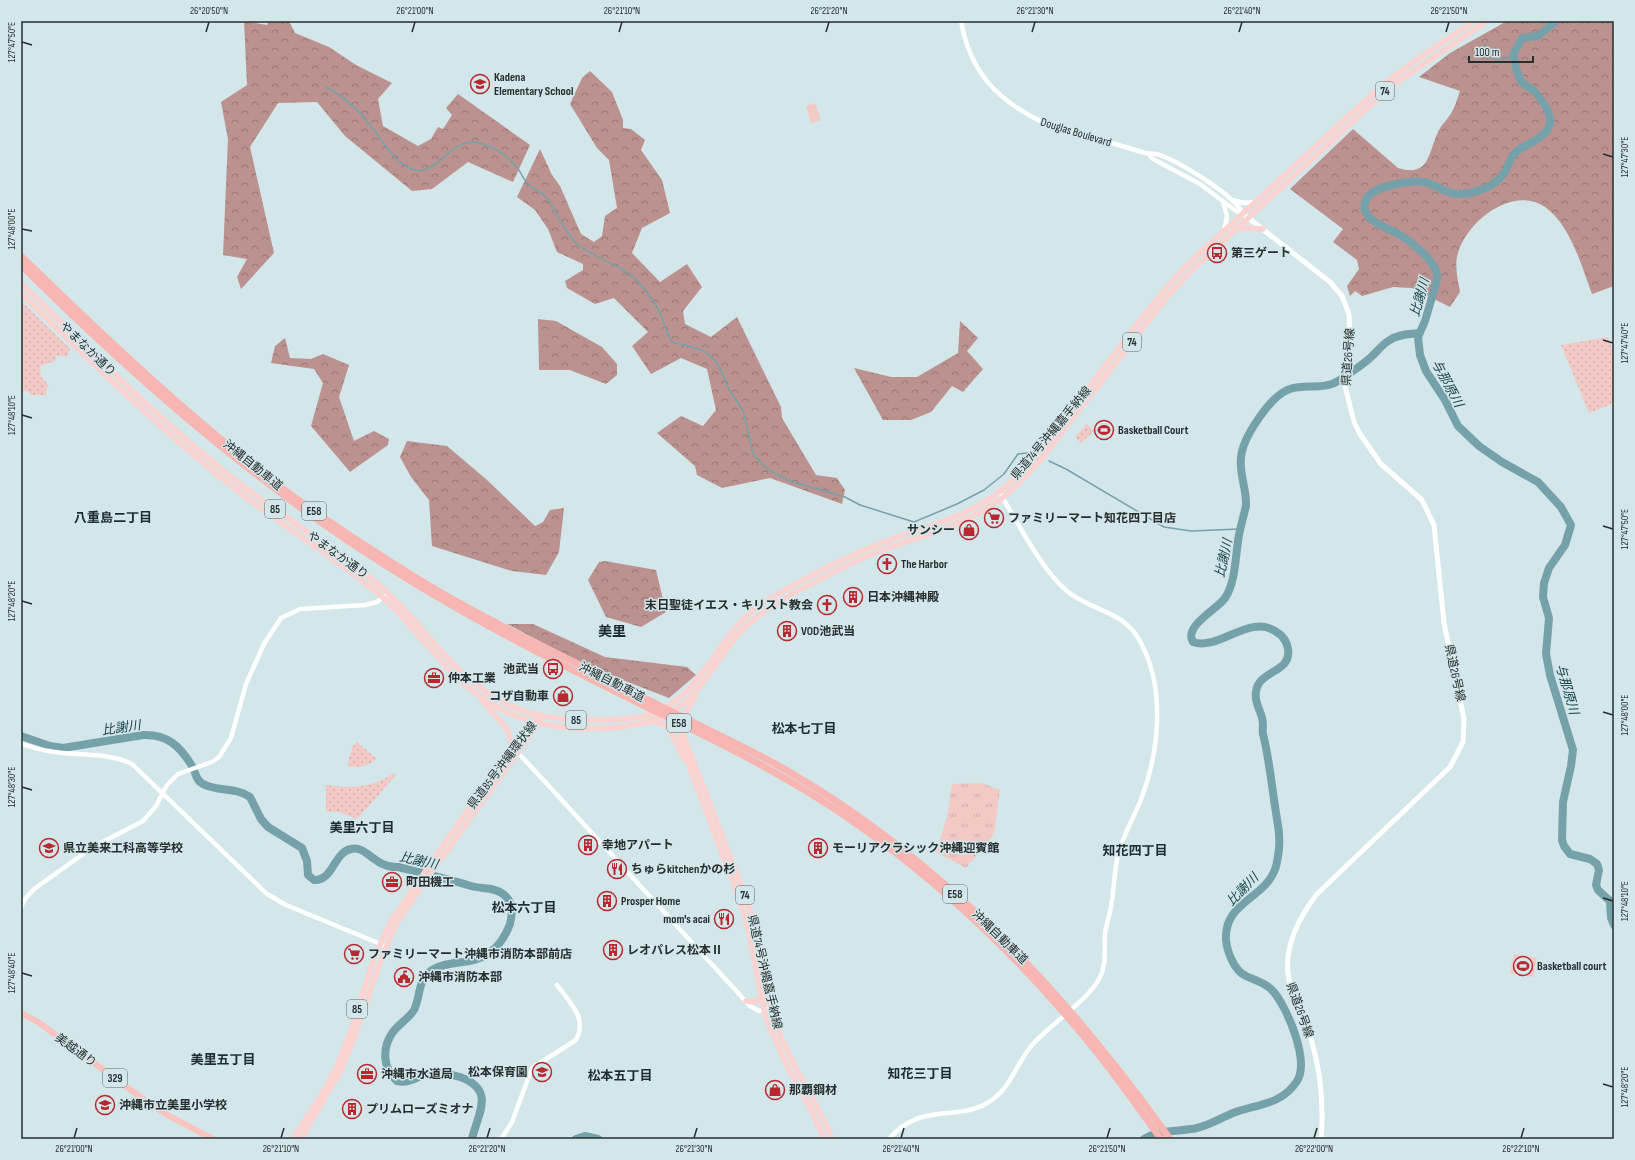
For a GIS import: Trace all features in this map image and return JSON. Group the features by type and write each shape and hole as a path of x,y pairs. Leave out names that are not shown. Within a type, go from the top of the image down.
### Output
{"highway":[{"name":"沖縄自動車道","path":"21,256 137,365 201,422 266,476 314,512 414,577 473,611 649,705"},
{"name":"沖縄自動車道","path":"21,265 132,370 197,427 244,466 311,517 412,582 491,628 712,736 783,768 846,808 945,886 1007,942 1049,986 1093,1038 1146,1112 1170,1139"},
{"name":"美越通り","path":"21,1013 38,1022 156,1108 212,1139"},
{"name":"沖縄自動車道","path":"1146,1112 1161,1139"}],"main road":[{"name":"県道74号沖縄嘉手納線","path":"832,1139 785,1047 770,1008 755,927 749,906 687,745 669,706 682,697 696,683 730,634 745,616 763,602 870,547 954,517 999,492 1033,458 1160,295 1187,265 1378,88 1413,62 1474,21"},
{"name":"74","path":"1248,217 1394,83 1487,21"},
{"name":"県道26号線","path":"1242,213 1325,277 1342,296 1347,307 1350,322 1345,386 1350,409 1360,434 1381,464 1422,500 1434,525 1444,623 1463,710 1464,726 1460,749 1450,767 1317,894 1305,912 1291,942 1287,956 1287,972 1292,993 1309,1032 1318,1067 1322,1096 1321,1139"},
{"name":"県道74号沖縄嘉手納線","path":"672,712 697,692 735,638 750,622 768,608 869,555 975,515 1002,498 1026,476 1042,458 1166,298 1248,217"},
{"path":"1234,230 1246,228 1263,229"},
{"name":"やまなか通り","path":"21,283 123,383 240,483 346,560 388,593 408,612 451,661 480,688 508,705 540,716 581,720 627,719 649,715 669,706"},
{"name":"やまなか通り","path":"21,293 147,414 235,489 382,597 453,674 480,698 505,712 536,723 562,727 603,727 649,721 672,712"},
{"path":"235,489 240,483"},
{"path":"687,745 685,718 697,692"},
{"path":"480,698 509,732 512,742 508,755"},
{"name":"県道74号沖縄嘉手納線","path":"672,712 693,778 740,900 748,929 760,997 764,1010 785,1062 812,1112 824,1139"},
{"name":"県道85号沖縄環状線","path":"301,1139 342,1068 386,946 400,918 516,754 540,716"},
{"path":"649,721 665,724 671,730 693,778"},
{"name":"県道85号沖縄環状線","path":"293,1139 322,1094 337,1066 349,1036 380,943 391,921 419,878 508,755 536,723"},
{"path":"746,1001 755,1002 760,997"}],"street":[{"name":"Douglas Boulevard","path":"961,21 973,59 984,80 1019,109 1042,122 1146,153 1162,155 1188,168 1231,200 1240,208 1242,213"},
{"name":"Douglas Boulevard","path":"1146,153 1153,159 1192,178 1223,202 1236,211 1242,213"},
{"name":"Douglas Boulevard","path":"1231,200 1245,203 1254,202"},
{"path":"1223,202 1227,216 1224,232"},
{"path":"889,1139 896,1131 915,1118 936,1113 974,1110 992,1100 1009,1082 1032,1045 1097,984 1104,968 1105,933 1111,907 1119,849 1141,800 1149,776 1157,736 1157,702 1149,663 1136,633 1113,614 1069,593 1053,578 999,492"},
{"path":"21,907 34,889 93,847 143,821 156,806 172,778 186,770 212,762 224,751 231,738 246,684 270,634 282,618 300,609 365,605 377,602 388,593"},
{"path":"21,744 56,752 118,757 136,767 267,894 286,905 386,946"},
{"path":"516,754 521,756 746,1001 755,1010 770,1008"},
{"path":"501,1139 512,1122 532,1068 576,1040 579,1034 581,1026 580,1018 557,985"}],"green space":[{"path":"244,21 267,25 269,21 289,21 295,33 329,47 356,65 392,83 378,99 383,126 418,146 431,139 438,127 443,129 452,115 446,108 458,94 530,145 513,182 468,162 432,189 412,191 345,136 317,102 278,103 250,147 274,253 241,289 237,277 247,259 223,255 228,139 221,102 247,85"},
{"path":"1507,21 1614,21 1614,286 1592,294 1574,247 1561,224 1545,207 1532,201 1519,200 1506,203 1493,210 1471,229 1463,241 1456,262 1460,292 1450,307 1412,288 1393,287 1362,296 1355,291 1350,296 1347,286 1359,269 1357,260 1333,242 1343,229 1290,189 1353,129 1398,168 1409,170 1417,169 1423,166 1427,161 1439,130 1453,109 1460,91 1419,77 1450,53"},
{"path":"590,71 612,92 623,120 623,128 631,129 645,140 641,150 662,180 670,213 642,228 632,253 660,282 687,264 702,287 683,311 685,324 711,337 737,317 781,407 782,418 816,475 837,478 845,490 842,504 770,478 722,488 697,475 695,466 657,433 681,416 703,426 716,410 707,369 681,358 651,374 632,346 648,332 614,298 595,304 567,288 565,281 583,270 583,264 557,252 548,229 535,210 517,197 540,149 552,175 560,186 581,234 594,242 602,236 605,216 617,208 609,160 597,148 570,104 582,78"},
{"path":"815,103 821,120 811,123 806,106"},
{"path":"21,301 70,349 67,357 57,355 54,361 40,366 41,377 49,385 46,389 46,395 30,395 29,392 21,390"},
{"path":"538,319 556,321 602,347 617,364 617,375 606,384 570,370 539,370"},
{"path":"960,321 978,338 967,351 983,369 963,392 952,386 931,412 911,420 883,420 854,368 891,377 917,377 958,353"},
{"path":"1608,337 1614,354 1614,403 1589,413 1561,345"},
{"path":"285,338 290,358 311,359 323,354 349,365 339,397 354,441 374,431 389,439 388,445 350,472 311,426 323,383 314,369 271,363 275,346"},
{"path":"1087,424 1094,431 1081,443 1075,437"},
{"path":"407,441 447,446 487,480 535,526 543,522 550,510 564,508 559,552 546,575 512,571 432,546 429,500 411,477 400,457"},
{"path":"605,561 656,570 666,612 641,627 606,617 588,580 599,562"},
{"path":"507,624 533,624 605,657 687,667 696,675 669,698 589,667"},
{"path":"357,742 377,759 363,766 355,767 347,765 353,746"},
{"path":"394,773 396,775 357,819 339,812 326,812 326,785 344,787 362,786 378,782"},
{"path":"981,783 1000,790 994,834 966,868 936,852 947,817 952,784"},
{"name":"Basketball court","path":"1514,954 1537,958 1533,977 1510,973"}],"waterway":[{"name":"与那原川","path":"1556,21 1538,36 1522,38 1513,55 1521,81 1533,90 1541,100 1548,112 1550,121 1547,131 1543,135 1514,154 1500,178 1484,189 1464,194 1453,194 1424,182 1401,183 1375,191 1369,195 1364,207 1370,218 1412,243 1424,254 1434,267 1437,274 1437,280 1425,321 1418,337 1420,355 1426,371 1445,400 1458,426 1479,446 1502,462 1538,482 1561,507 1571,525 1565,545 1549,568 1544,583 1543,597 1549,618 1546,654 1550,675 1573,750 1563,802 1562,840 1564,846 1570,854 1590,859 1597,864 1599,870 1596,885 1598,890 1610,901 1611,918 1614,925"},
{"path":"1485,44 1487,55 1493,58 1503,59 1513,55"},
{"path":"326,87 345,99 356,109 397,160 409,168 419,170 428,168 452,150 471,142 489,146 508,158 519,170 528,184 546,197 564,228 576,243 592,254 626,272 641,285 659,311 667,333 673,343 686,345 706,352 717,363 731,393 743,410 753,454 767,469 790,481 845,497 860,505 914,522 957,504 984,490 1004,474 1018,454 1028,453"},
{"name":"比謝川","path":"1144,1139 1163,1132 1202,1127 1233,1113 1268,1103 1284,1095 1291,1089 1297,1081 1300,1072 1301,1061 1295,1034 1279,999 1270,988 1246,976 1238,970 1230,955 1226,940 1227,928 1237,909 1261,889 1274,872 1277,864 1279,830 1263,734 1263,720 1256,702 1256,692 1262,679 1285,663 1288,657 1288,649 1284,638 1280,634 1265,627 1244,629 1213,642 1193,642 1191,636 1197,624 1225,598 1232,583 1238,538 1246,506 1241,464 1241,458 1246,440 1266,408 1282,393 1290,389 1333,384 1373,356 1384,344 1393,338 1419,333"},
{"path":"1049,461 1066,469 1164,527 1191,531 1240,529"},
{"name":"比謝川","path":"21,736 50,746 63,748 143,735 152,735 166,739 178,747 183,753 200,782 215,788 239,792 250,797 261,819 268,827 302,848 307,861 308,875 314,880 325,876 345,851 357,849 362,850 383,864 444,878 475,887 496,890 506,897 509,900 512,912 511,920 499,944 489,953 475,960 439,967 427,974 422,983 414,1010 393,1032 389,1038 385,1051 388,1070 397,1081 402,1082 433,1072 460,1077 471,1082 478,1089 481,1095 482,1103 472,1139"},
{"name":"比謝川","path":"576,1139 585,1136 598,1139"}],"place":[{"name":"Kadena Elementary School","path":"480,84"},
{"name":"第三ゲート","path":"1217,253"},
{"name":"Basketball Court","path":"1104,430"},
{"name":"ファミリーマート知花四丁目店","path":"994,518"},
{"name":"サンシー","path":"969,530"},
{"name":"The Harbor","path":"887,564"},
{"name":"日本沖縄神殿","path":"853,597"},
{"name":"末日聖徒イエス・キリスト教会","path":"827,605"},
{"name":"VOD池武当","path":"787,631"},
{"name":"池武当","path":"553,669"},
{"name":"仲本工業","path":"434,678"},
{"name":"コザ自動車","path":"563,696"},
{"name":"幸地アパート","path":"588,845"},
{"name":"県立美来工科高等学校","path":"49,848"},
{"name":"モーリアクラシック沖縄迎賓館","path":"818,848"},
{"name":"ちゅらkitchenかの杉","path":"617,869"},
{"name":"町田機工","path":"392,882"},
{"name":"Prosper Home","path":"607,901"},
{"name":"mom's acai","path":"724,919"},
{"name":"レオパレス松本Ⅱ","path":"613,950"},
{"name":"ファミリーマート沖縄市消防本部前店","path":"354,954"},
{"name":"Basketball court","path":"1523,966"},
{"name":"沖縄市消防本部","path":"404,977"},
{"name":"松本保育園","path":"542,1072"},
{"name":"沖縄市水道局","path":"367,1074"},
{"name":"那覇鋼材","path":"775,1090"},
{"name":"沖縄市立美里小学校","path":"105,1105"},
{"name":"プリムローズミオナ","path":"352,1109"}],"district":[{"name":"八重島二丁目","path":"113,517"},
{"name":"美里","path":"612,631"},
{"name":"松本七丁目","path":"804,728"},
{"name":"美里六丁目","path":"362,827"},
{"name":"知花四丁目","path":"1135,850"},
{"name":"松本六丁目","path":"524,907"},
{"name":"美里五丁目","path":"223,1059"},
{"name":"知花三丁目","path":"920,1073"},
{"name":"松本五丁目","path":"620,1075"}]}
